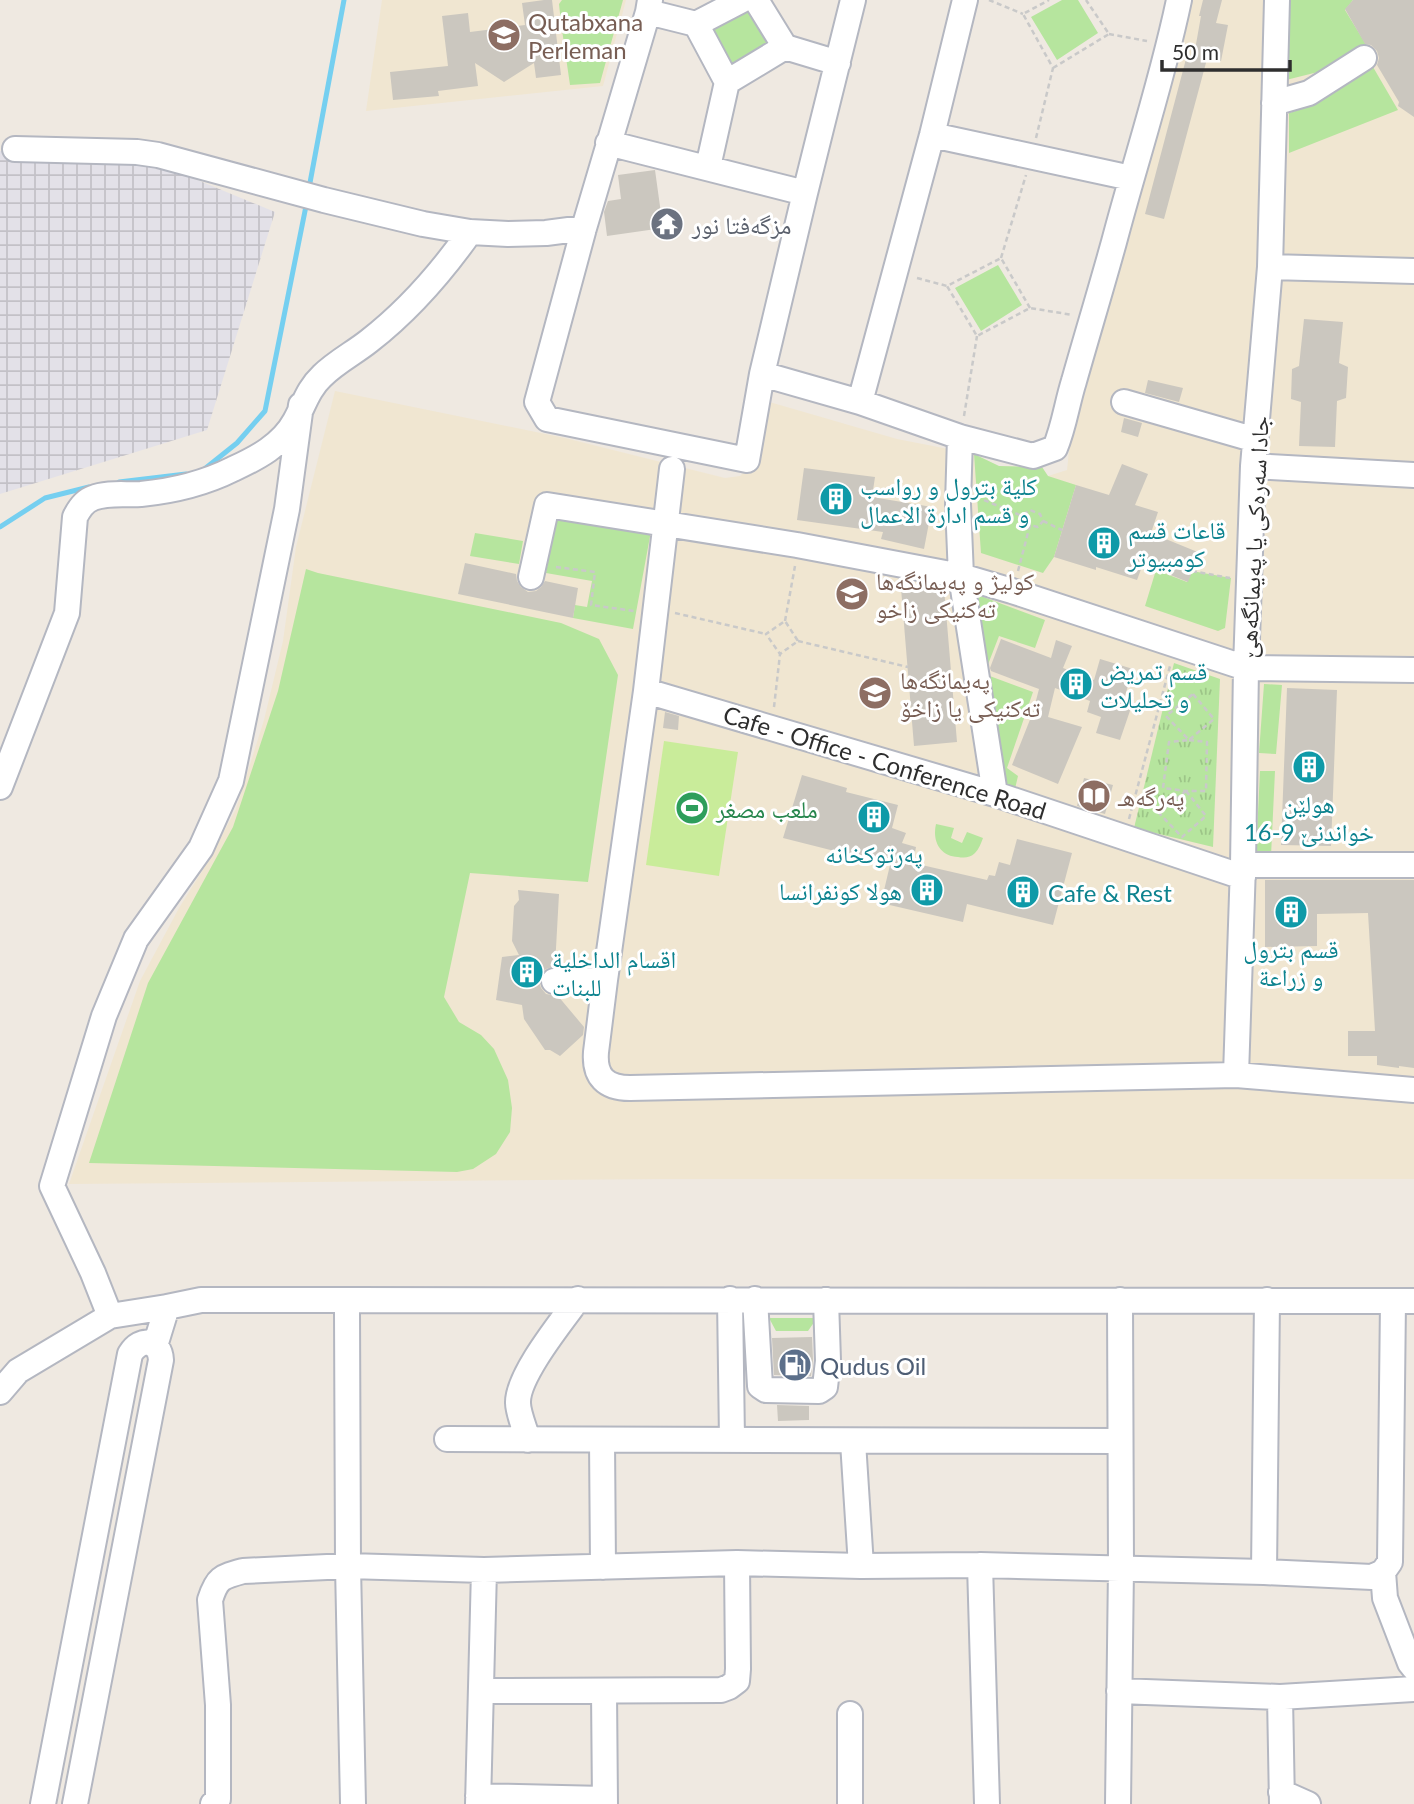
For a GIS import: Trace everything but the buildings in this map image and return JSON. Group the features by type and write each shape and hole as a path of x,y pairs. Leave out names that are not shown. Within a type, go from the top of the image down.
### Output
{"street":[{"path":"696,23 742,0"},
{"path":"756,0 785,47 838,63"},
{"path":"708,167 727,82 696,23 649,6 608,143 537,402 547,419 747,460 762,374 853,0"},
{"path":"860,402 932,135 965,0"},
{"path":"762,374 860,402 960,437 1033,456 1055,448 1170,45 1179,0"},
{"name":"جادا سه‌ره‌كى يا په‌يمانگه‌هێ","path":"1236,1075 1254,466 1270,267 1277,0"},
{"path":"727,82 785,47"},
{"path":"1274,103 1309,93 1364,58"},
{"path":"932,135 1131,178"},
{"path":"608,143 805,193"},
{"path":"15,149 137,152 158,155 324,200 470,232 546,233 584,229"},
{"path":"0,787 67,613 75,517 79,509 93,498 101,496 141,494 202,481 232,470 274,446 286,435 306,395 320,377 397,318 448,263 470,232"},
{"path":"1270,267 1414,271"},
{"path":"1124,401 1256,440"},
{"path":"110,1316 52,1186 104,1016 136,939 201,848 231,781 287,509 301,405"},
{"path":"960,437 958,504 961,576 995,794"},
{"path":"1254,466 1414,475"},
{"path":"672,469 646,691 605,980 596,1062 603,1079 620,1088 1236,1075 1414,1090"},
{"path":"542,572 547,505 797,545 961,576 1247,668 1414,670"},
{"name":"Cafe - Office - Conference Road","path":"646,691 995,794 1145,844 1243,871 1414,865"},
{"path":"554,981 605,980"},
{"path":"528,1440 517,1402 523,1381 578,1299"},
{"path":"0,1392 18,1371 110,1316 201,1300 1403,1301 1390,1562 1383,1572 1372,1577 1121,1568 737,1563 484,1570 348,1566 243,1571 226,1576 215,1584 210,1600 218,1705 218,1799 213,1804"},
{"path":"348,1300 348,1566 353,1804"},
{"path":"730,1300 732,1440"},
{"path":"755,1300 760,1386 766,1390 819,1391 825,1387 828,1361 826,1300"},
{"path":"1118,1804 1120,1300"},
{"path":"1264,1572 1267,1300"},
{"path":"156,1346 167,1307"},
{"path":"43,1804 131,1354 136,1345 146,1342 156,1346 161,1360 75,1804"},
{"path":"447,1440 1120,1441"},
{"path":"602,1440 603,1567"},
{"path":"853,1442 860,1566"},
{"path":"481,1691 721,1690 729,1687 737,1681 738,1669 737,1563"},
{"path":"980,1565 987,1804"},
{"path":"484,1570 478,1800 605,1802 604,1691"},
{"path":"1383,1572 1385,1598 1414,1668"},
{"path":"1119,1691 1280,1697 1414,1689"},
{"path":"1280,1697 1282,1798 1308,1804"},
{"path":"850,1714 850,1804"}],"path":[{"path":"989,0 1023,14 1053,68 1109,34 1170,45"},
{"path":"1023,14 1049,0"},
{"path":"1086,0 1109,34"},
{"path":"895,272 947,286 1001,258 1030,308"},
{"path":"947,286 976,336 960,437"},
{"path":"976,336 1030,308 1094,318"},
{"path":"984,500 1022,516 1030,525 1038,527 1042,522"},
{"path":"1022,516 1030,510 1040,514 1042,522"},
{"path":"1042,522 1062,530"},
{"path":"1012,591 1030,525"},
{"path":"795,562 785,621 798,641 908,667"},
{"path":"1192,571 1251,579"},
{"path":"542,572 595,572 591,605 655,611 766,634 780,654 773,714"},
{"path":"766,634 785,621"},
{"path":"780,654 798,641"},
{"path":"1145,844 1128,821 1176,646"},
{"path":"1193,694 1214,719 1189,740 1167,716 1193,694"},
{"path":"1169,742 1207,742 1206,791 1186,791 1163,788 1169,742"},
{"path":"1186,791 1206,816 1182,837 1159,813 1186,791"}],"shaded area":[{"path":"382,0 626,0 603,86 366,111"},
{"name":"كوليژ و په‌يمانگه‌ها ته‌كنيكى زاخو","path":"1190,0 1414,0 1414,1179 661,1179 69,1184 140,981 236,809 264,720 283,641 296,547 335,391 565,438 725,478 740,476 749,467 766,401 897,439 974,454 999,466 1042,467 1048,476 1067,470 1069,451"},
{"path":"0,151 154,162 275,212 207,430 0,494"}],"green space":[{"path":"562,0 623,0 600,83 570,85 559,4"},
{"path":"1062,0 1078,0 1098,33 1057,60 1031,17"},
{"path":"1285,0 1353,0 1345,10 1367,46 1359,48 1326,70 1286,80"},
{"path":"752,1 777,45 730,74 703,26"},
{"path":"1368,64 1373,67 1398,110 1289,153 1289,113 1321,99"},
{"path":"998,265 1022,305 981,331 955,288"},
{"path":"974,454 999,466 1042,467 1048,476 1076,485 1054,557 1043,573 981,553"},
{"path":"557,514 651,531 633,629 573,618 575,605 587,607 592,581 546,573"},
{"path":"475,533 523,541 519,564 470,556"},
{"path":"306,569 561,623 599,639 618,675 588,882 470,873 444,997 459,1022 481,1035 494,1049 508,1080 512,1108 510,1132 496,1154 473,1169 457,1172 89,1163 148,983 233,827 278,691"},
{"path":"1156,570 1187,582 1192,571 1231,578 1225,628 1218,631 1145,606"},
{"path":"978,595 1045,620 1035,648 999,636 987,667"},
{"path":"1174,663 1220,679 1213,847 1134,828"},
{"path":"987,675 1033,692 1007,768 1018,776 1014,793 998,788"},
{"path":"1264,684 1282,685 1276,754 1259,753"},
{"name":"ملعب مصغر","path":"664,741 738,752 719,876 646,865"},
{"path":"1260,771 1275,771 1271,856 1256,855"},
{"path":"936,824 954,828 951,838 962,843 967,832 983,838 978,850 965,857 946,854 936,842"},
{"path":"769,1318 817,1318 808,1331 776,1331"}],"waterway":[{"path":"309,188 344,0"},
{"path":"202,471 237,443 265,411 307,201"},
{"path":"119,482 186,474"},
{"path":"0,527 45,498 89,487"}],"place":[{"name":"Qutabxana Perleman","path":"504,35"},
{"name":"مزگەفتا نور","path":"667,224"},
{"name":"كلية بترول و رواسب و قسم ادارة الاعمال","path":"836,499"},
{"name":"قاعات قسم کومبیوتر","path":"1104,543"},
{"name":"كوليژ و په‌يمانگه‌ها ته‌كنيكى زاخو","path":"852,594"},
{"name":"قسم تمریض و تحلیلات","path":"1076,684"},
{"name":"پەیمانگەها تەکنیکی یا زاخۆ","path":"875,693"},
{"name":"هولێن خواندنێ 9-16","path":"1309,767"},
{"name":"په‌رگه‌هـ","path":"1094,796"},
{"name":"ملعب مصغر","path":"692,808"},
{"name":"په‌رتوكخانه‌","path":"874,817"},
{"name":"هولا كونفرانسا","path":"927,890"},
{"name":"Cafe & Rest","path":"1023,892"},
{"name":"قسم بترول و زراعة","path":"1291,912"},
{"name":"اقسام الداخلیة للبنات","path":"527,972"},
{"name":"Qudus Oil","path":"795,1365"}]}
